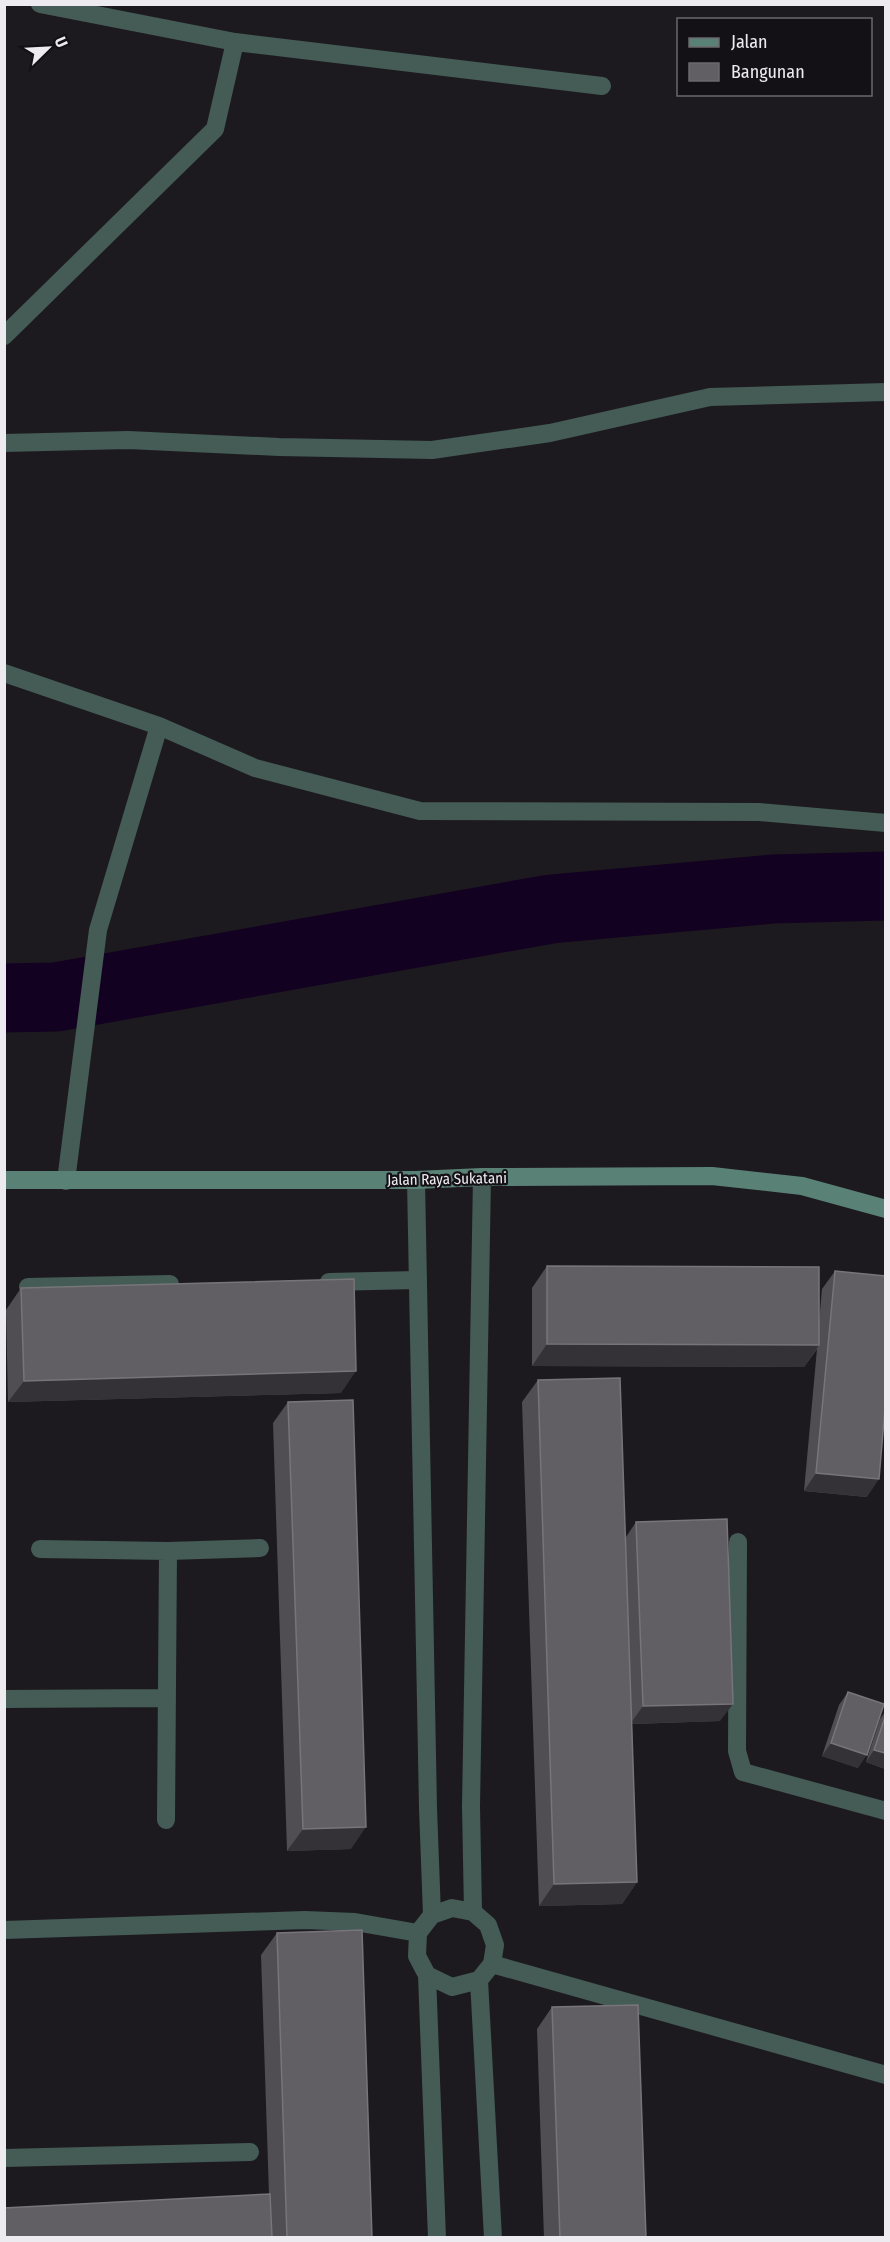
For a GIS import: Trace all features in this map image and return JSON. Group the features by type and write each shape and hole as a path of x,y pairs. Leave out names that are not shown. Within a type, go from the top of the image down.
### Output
{"main road":[{"name":"Jalan Raya Sukatani","path":"4,1180 416,1180 482,1177 712,1176 802,1186 885,1209"}],"street":[{"path":"40,4 235,42 602,86"},
{"path":"4,336 214,129 235,42"},
{"path":"4,443 128,440 279,447 432,450 550,433 710,397 885,387"},
{"path":"4,673 159,726 255,768 420,811 759,812 885,823"},
{"path":"66,1181 98,930 159,726"},
{"path":"473,1912 472,1782 482,1177"},
{"path":"416,1180 432,1915"},
{"path":"311,1282 417,1280"},
{"path":"28,1287 193,1284"},
{"path":"738,1542 736,1751 743,1772 885,1811"},
{"path":"40,1549 168,1551 260,1548"},
{"path":"166,1820 168,1551"},
{"path":"4,1699 166,1698"},
{"path":"428,1976 452,1987 479,1980 492,1964 495,1944 488,1925 473,1912 452,1908 432,1915 418,1933 417,1956 428,1976 437,2238"},
{"path":"4,1930 305,1920 355,1923 418,1933"},
{"path":"492,1964 885,2075"},
{"path":"479,1980 493,2238"},
{"path":"4,2158 250,2152"}],"building":[{"path":"547,1266 819,1267 819,1345 547,1344"},
{"path":"835,1271 885,1276 885,1408 879,1479 816,1473"},
{"path":"354,1279 356,1371 24,1381 21,1288"},
{"path":"620,1378 637,1882 554,1884 538,1380"},
{"path":"353,1400 366,1827 303,1829 288,1402"},
{"path":"727,1519 733,1704 643,1706 636,1522"},
{"path":"848,1692 884,1704 867,1755 831,1743"},
{"path":"885,1717 885,1753 874,1750"},
{"path":"362,1930 372,2238 287,2238 277,1933"},
{"path":"638,2005 646,2238 560,2238 552,2007"},
{"path":"270,2194 272,2238 4,2238 4,2208"}],"waterway":[{"path":"4,998 56,997 551,909 773,889 886,886"}]}
